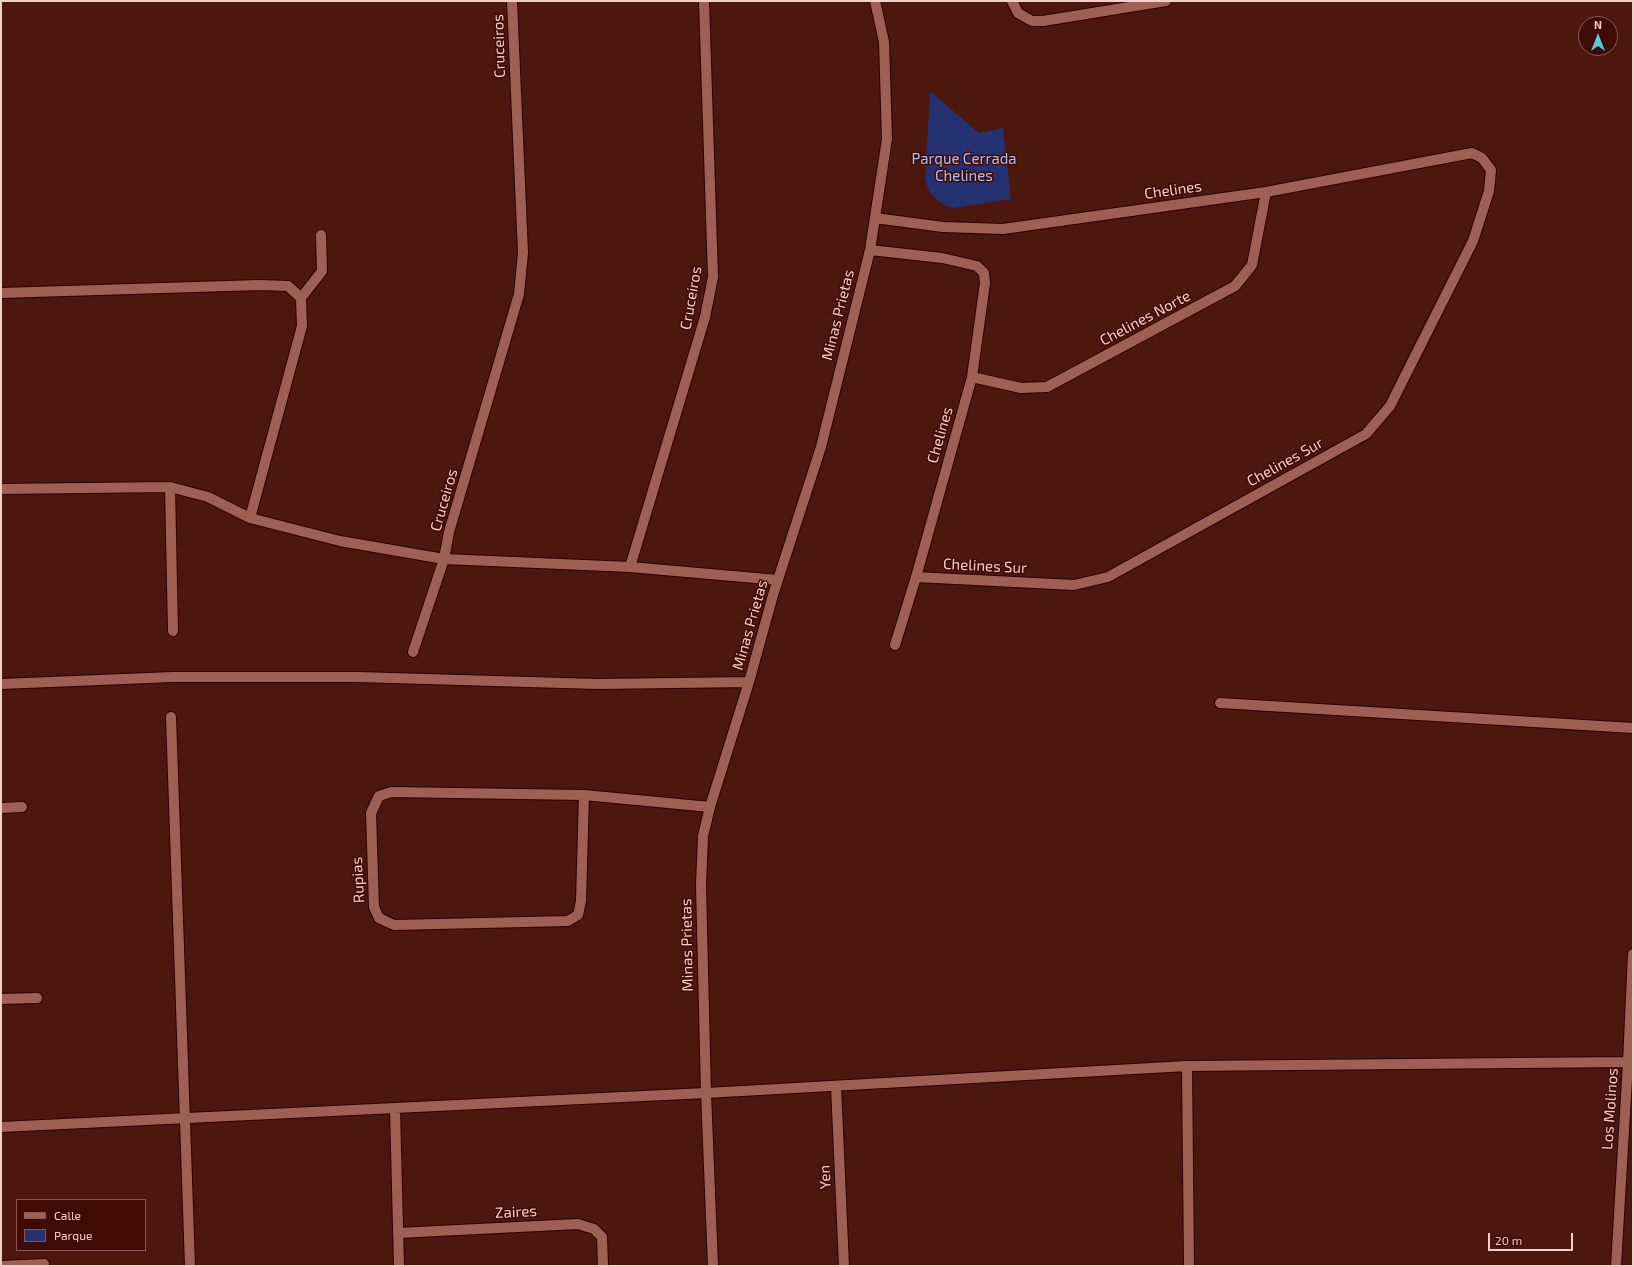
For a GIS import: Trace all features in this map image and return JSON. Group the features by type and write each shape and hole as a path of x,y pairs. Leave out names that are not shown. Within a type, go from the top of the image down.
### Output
{"street":[{"name":"Cruceiros","path":"413,652 444,559 449,532 519,294 523,253 512,1"},
{"name":"Cruceiros","path":"630,567 705,317 713,277 704,1"},
{"name":"Minas Prietas","path":"713,1266 706,1093 701,885 703,836 710,807 749,682 778,580 821,447 870,250 887,139 884,42 875,1"},
{"path":"1012,1 1018,13 1032,21 1042,21 1166,1"},
{"name":"Chelines","path":"875,218 944,226 1003,229 1266,192 1472,153"},
{"name":"Chelines Sur","path":"916,578 1074,584 1108,578 1366,434 1390,406 1473,241 1489,191 1491,170 1482,158 1472,153"},
{"name":"Chelines Norte","path":"972,376 1021,388 1047,387 1235,286 1252,265 1266,192"},
{"path":"250,518 302,326 301,298 322,271 321,234"},
{"name":"Chelines","path":"870,250 942,258 977,266 984,273 985,283 972,376 916,578 895,645"},
{"path":"1,293 260,284 288,286 301,298"},
{"path":"1,489 170,487 208,497 250,518 340,541 444,559 630,567 778,580"},
{"path":"170,487 173,631"},
{"path":"1,684 173,677 356,677 598,684 749,682"},
{"path":"1220,703 1633,728"},
{"path":"171,717 190,1266"},
{"name":"Rupias","path":"584,795 581,901 578,915 568,921 394,925 378,918 374,907 371,813 379,796 391,792 584,795 710,807"},
{"path":"1,808 22,807"},
{"name":"Los Molinos","path":"1616,1266 1633,954"},
{"path":"1,999 37,998"},
{"path":"1,1127 395,1109 1187,1066 1628,1062"},
{"path":"1187,1066 1189,1266"},
{"name":"Yen","path":"836,1086 844,1266"},
{"path":"395,1109 399,1266"},
{"name":"Zaires","path":"398,1233 578,1224 594,1229 602,1237 603,1266"},
{"path":"1,1266 44,1264"}],"green space":[{"name":"Parque Cerrada Chelines","path":"930,91 979,133 1003,128 1011,199 954,208 946,206 936,199 929,191 925,179"}]}
